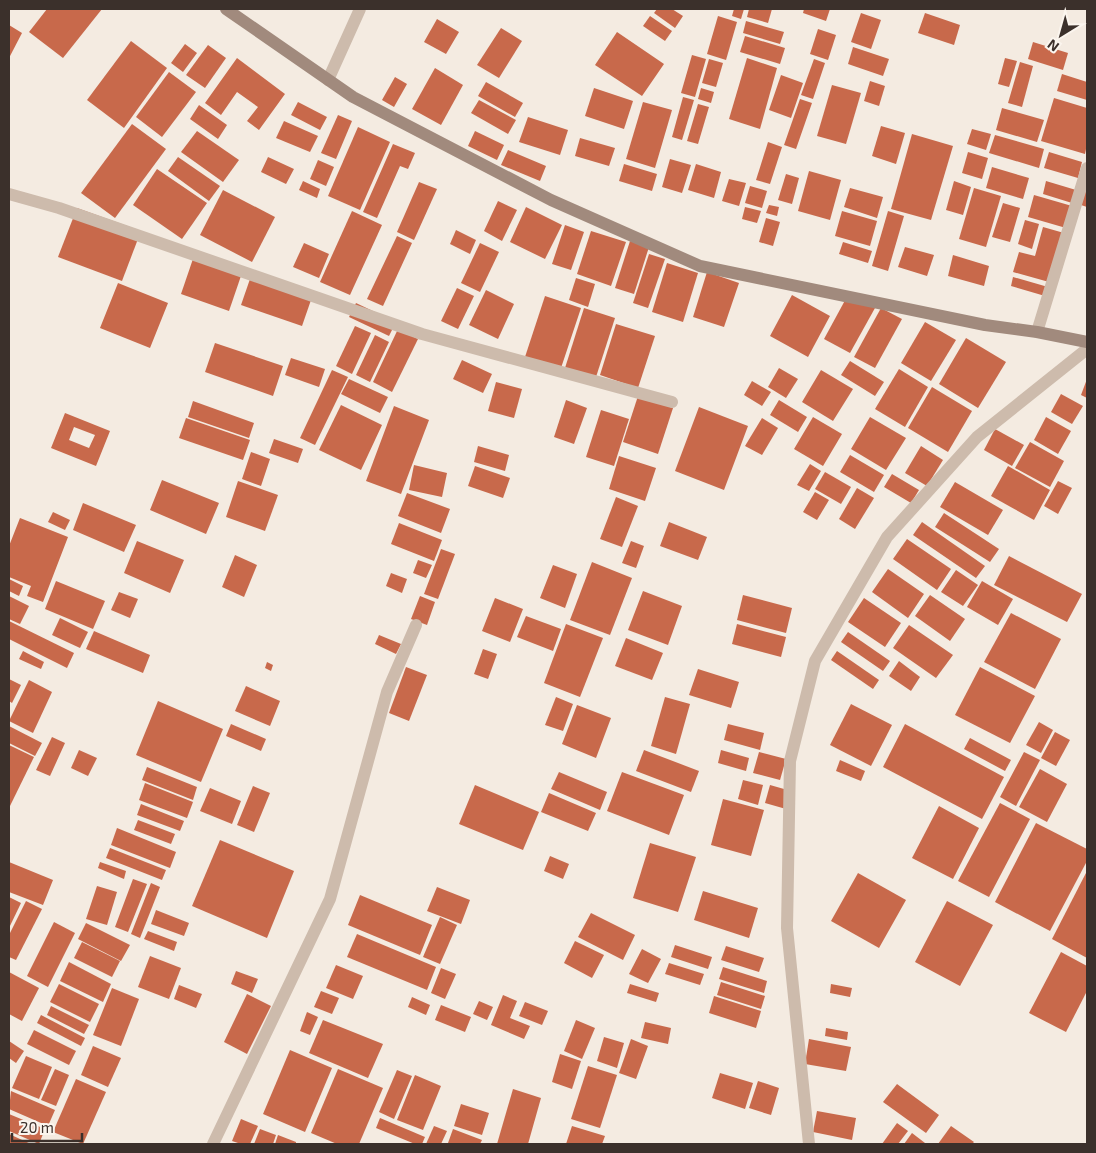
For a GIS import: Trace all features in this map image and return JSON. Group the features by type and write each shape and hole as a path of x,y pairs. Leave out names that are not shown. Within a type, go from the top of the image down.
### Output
{"main road":[{"path":"226,9 353,97 551,200 700,266 985,325 1037,332 1087,342"}],"street":[{"path":"328,80 360,9"},
{"path":"1037,332 1087,168"},
{"path":"9,194 59,208 422,334 672,402"},
{"path":"809,1144 787,928 790,761 814,661 887,536 977,437 1087,349"},
{"path":"213,1144 330,899 387,692 416,625"}],"building":[{"path":"47,9 102,9 63,58 29,32"},
{"path":"657,9 672,9 683,16 675,28 654,13"},
{"path":"734,9 744,9 741,19 732,16"},
{"path":"749,9 772,9 768,23 747,17"},
{"path":"804,9 830,9 826,21 803,13"},
{"path":"861,13 881,20 871,49 851,42"},
{"path":"925,13 960,25 954,45 918,33"},
{"path":"650,16 672,31 665,41 643,26"},
{"path":"718,16 737,22 726,60 707,54"},
{"path":"437,19 459,32 446,54 424,42"},
{"path":"746,21 784,32 780,44 743,33"},
{"path":"9,25 22,33 9,58"},
{"path":"501,28 522,41 499,78 477,65"},
{"path":"818,29 836,35 828,60 810,54"},
{"path":"617,32 664,64 642,96 595,65"},
{"path":"745,36 785,48 780,64 740,52"},
{"path":"131,41 167,68 124,128 87,100"},
{"path":"1033,42 1068,53 1063,70 1028,59"},
{"path":"185,44 197,53 183,72 171,63"},
{"path":"208,45 226,58 205,88 186,75"},
{"path":"853,47 889,59 883,76 848,64"},
{"path":"692,55 706,59 695,97 681,93"},
{"path":"237,58 285,94 259,130 247,121 258,107 237,92 221,115 205,103"},
{"path":"747,58 777,68 760,129 729,119"},
{"path":"1005,58 1017,61 1009,87 998,84"},
{"path":"709,59 723,63 716,87 702,83"},
{"path":"814,59 825,63 813,99 801,95"},
{"path":"1020,62 1033,66 1022,107 1008,103"},
{"path":"435,68 463,85 441,125 412,109"},
{"path":"169,72 196,92 162,137 136,117"},
{"path":"1062,74 1087,82 1087,100 1057,91"},
{"path":"781,75 803,83 791,118 769,110"},
{"path":"395,77 407,84 394,107 382,100"},
{"path":"870,81 885,86 879,106 864,101"},
{"path":"486,82 523,103 515,117 478,96"},
{"path":"832,85 861,93 846,144 817,136"},
{"path":"594,88 633,101 624,129 585,116"},
{"path":"701,88 714,92 711,103 698,99"},
{"path":"683,97 694,100 682,140 672,137"},
{"path":"1054,98 1087,108 1087,144 1085,154 1041,141"},
{"path":"800,99 812,103 796,149 784,145"},
{"path":"479,100 516,120 508,134 471,113"},
{"path":"298,102 327,117 320,130 291,115"},
{"path":"643,102 672,110 655,168 626,159"},
{"path":"698,104 709,107 698,144 687,141"},
{"path":"199,105 227,125 218,139 190,119"},
{"path":"1002,108 1044,120 1037,142 996,130"},
{"path":"338,115 352,121 336,159 321,153"},
{"path":"528,117 568,130 560,155 519,142"},
{"path":"284,121 318,136 310,152 276,138"},
{"path":"132,124 166,149 115,218 81,193"},
{"path":"881,126 905,133 896,164 872,156"},
{"path":"358,127 390,142 360,210 328,196"},
{"path":"972,129 991,134 986,150 967,144"},
{"path":"197,131 239,160 223,182 181,152"},
{"path":"475,131 504,145 497,160 468,146"},
{"path":"912,134 953,146 931,220 891,209"},
{"path":"995,135 1044,149 1039,168 989,153"},
{"path":"580,138 615,148 609,166 575,156"},
{"path":"768,142 782,147 770,184 756,180"},
{"path":"393,144 415,153 408,169 400,166 377,218 363,212"},
{"path":"508,150 546,166 540,181 501,165"},
{"path":"968,152 988,158 982,179 962,173"},
{"path":"1049,152 1082,162 1078,178 1044,168"},
{"path":"178,157 220,186 209,201 168,171"},
{"path":"268,157 294,169 286,184 261,172"},
{"path":"670,159 691,165 682,193 662,187"},
{"path":"318,160 334,167 326,186 310,179"},
{"path":"624,164 657,174 652,191 619,181"},
{"path":"696,164 721,172 714,198 688,190"},
{"path":"992,167 1029,178 1023,199 986,188"},
{"path":"157,169 207,203 182,239 133,205"},
{"path":"809,171 841,180 830,220 798,211"},
{"path":"786,174 799,178 792,204 778,200"},
{"path":"729,179 746,183 739,206 722,201"},
{"path":"303,181 320,189 317,198 299,190"},
{"path":"954,181 971,187 963,215 946,210"},
{"path":"1046,181 1076,190 1072,203 1043,194"},
{"path":"419,182 437,189 414,240 397,232"},
{"path":"750,186 767,191 762,208 745,203"},
{"path":"1087,186 1087,207 1081,205"},
{"path":"850,188 883,197 877,218 844,207"},
{"path":"974,188 1001,196 986,247 959,239"},
{"path":"223,190 275,217 252,262 200,235"},
{"path":"1034,195 1072,206 1066,228 1028,217"},
{"path":"498,201 517,210 502,241 484,231"},
{"path":"1003,203 1020,208 1010,242 992,237"},
{"path":"769,205 779,207 777,216 766,213"},
{"path":"526,207 562,225 545,259 510,242"},
{"path":"745,207 761,211 757,223 742,219"},
{"path":"77,208 141,231 122,281 58,257"},
{"path":"352,211 382,225 350,295 320,282"},
{"path":"842,211 877,221 870,246 835,236"},
{"path":"888,211 904,216 888,271 872,266"},
{"path":"766,218 780,222 773,246 759,242"},
{"path":"1025,220 1039,224 1032,249 1018,244"},
{"path":"565,225 584,232 571,270 552,264"},
{"path":"1043,227 1064,233 1049,282 1013,272 1019,252 1035,256"},
{"path":"456,230 476,240 470,254 450,244"},
{"path":"591,231 626,242 611,286 577,274"},
{"path":"397,236 412,243 383,306 367,299"},
{"path":"630,241 649,247 634,294 615,288"},
{"path":"843,242 872,251 868,263 839,254"},
{"path":"304,243 329,254 319,278 293,267"},
{"path":"480,243 499,252 480,292 461,283"},
{"path":"905,247 934,255 927,276 898,267"},
{"path":"195,253 243,270 229,311 181,294"},
{"path":"649,254 665,259 648,308 633,303"},
{"path":"953,255 989,266 984,286 948,276"},
{"path":"667,263 698,273 683,322 652,312"},
{"path":"707,272 739,283 724,327 693,317"},
{"path":"1013,277 1048,287 1045,296 1011,286"},
{"path":"576,278 595,284 588,307 569,300"},
{"path":"250,279 311,300 302,326 241,305"},
{"path":"118,283 168,303 150,348 100,328"},
{"path":"457,288 474,296 458,329 441,321"},
{"path":"486,290 514,304 498,339 469,325"},
{"path":"849,293 875,308 850,353 824,339"},
{"path":"792,295 830,316 808,357 770,336"},
{"path":"545,296 581,308 561,368 525,357"},
{"path":"356,303 396,322 389,336 349,317"},
{"path":"584,308 615,318 596,377 565,368"},
{"path":"881,308 902,319 875,368 854,357"},
{"path":"925,322 956,340 931,381 901,363"},
{"path":"616,324 655,336 638,388 600,375"},
{"path":"355,326 371,333 352,374 336,366"},
{"path":"398,329 418,339 392,392 373,382"},
{"path":"375,335 389,342 370,382 356,375"},
{"path":"966,338 1006,362 978,408 939,384"},
{"path":"215,343 283,366 273,396 205,372"},
{"path":"291,358 325,369 319,387 285,375"},
{"path":"462,360 492,374 483,393 453,379"},
{"path":"850,361 884,382 875,396 841,375"},
{"path":"779,368 798,379 786,398 768,387"},
{"path":"899,369 928,387 905,427 875,409"},
{"path":"332,370 348,377 315,445 300,438"},
{"path":"821,370 853,389 833,421 802,402"},
{"path":"349,379 388,397 380,413 341,394"},
{"path":"1087,379 1087,398 1081,395"},
{"path":"752,381 771,392 762,406 744,395"},
{"path":"496,382 522,389 514,418 488,411"},
{"path":"932,387 972,411 948,452 908,428"},
{"path":"1061,394 1083,406 1072,424 1051,412"},
{"path":"638,396 673,408 658,454 623,442"},
{"path":"566,400 587,408 574,444 554,437"},
{"path":"779,400 807,417 798,432 770,415"},
{"path":"193,401 254,423 249,438 188,417"},
{"path":"341,405 382,425 361,470 319,450"},
{"path":"394,406 429,420 401,494 366,481"},
{"path":"699,407 748,426 724,490 675,471"},
{"path":"601,410 629,419 614,466 586,457"},
{"path":"65,413 110,431 96,466 51,448","holes":["74,427 95,435 89,448 69,440"]},
{"path":"813,417 842,434 823,466 794,449"},
{"path":"870,417 906,438 886,470 851,449"},
{"path":"1046,417 1071,431 1058,454 1034,440"},
{"path":"186,418 250,440 243,460 179,438"},
{"path":"762,418 778,428 762,455 745,446"},
{"path":"995,429 1024,445 1012,466 984,450"},
{"path":"274,439 303,449 298,463 269,453"},
{"path":"1030,442 1064,461 1050,487 1015,468"},
{"path":"478,446 509,455 505,471 474,462"},
{"path":"921,446 943,460 927,486 905,473"},
{"path":"251,452 270,459 261,486 242,479"},
{"path":"850,455 884,475 874,492 840,472"},
{"path":"619,456 656,468 645,501 609,489"},
{"path":"810,464 821,471 809,491 797,485"},
{"path":"414,465 447,473 442,497 409,490"},
{"path":"475,466 510,478 503,498 468,486"},
{"path":"1008,466 1050,490 1034,520 991,496"},
{"path":"825,472 851,487 841,504 815,489"},
{"path":"892,474 919,490 911,503 884,487"},
{"path":"162,480 219,503 206,534 150,510"},
{"path":"238,481 278,495 265,531 226,517"},
{"path":"1058,481 1072,488 1058,514 1044,506"},
{"path":"955,482 1003,510 988,535 940,507"},
{"path":"857,488 874,498 855,529 839,519"},
{"path":"815,492 829,500 817,520 803,512"},
{"path":"407,493 450,509 441,533 398,516"},
{"path":"616,497 638,506 622,547 600,539"},
{"path":"83,503 136,525 124,552 73,530"},
{"path":"53,512 70,520 65,530 48,522"},
{"path":"944,513 999,549 990,562 935,527"},
{"path":"20,518 68,537 43,602 27,596 31,586 9,577 9,546"},
{"path":"669,522 707,537 698,560 660,546"},
{"path":"922,522 985,566 976,578 913,535"},
{"path":"399,523 442,540 434,561 391,544"},
{"path":"907,539 951,569 937,590 893,559"},
{"path":"137,541 184,560 170,593 124,573"},
{"path":"631,541 644,546 636,568 622,563"},
{"path":"441,549 455,554 438,599 424,594"},
{"path":"235,555 257,565 244,597 222,587"},
{"path":"1009,556 1082,594 1067,622 994,585"},
{"path":"418,560 432,565 426,578 413,573"},
{"path":"592,562 632,578 610,635 570,620"},
{"path":"553,565 577,574 565,608 540,598"},
{"path":"888,569 924,594 908,618 872,592"},
{"path":"956,570 978,585 963,606 941,592"},
{"path":"391,573 407,579 402,593 386,586"},
{"path":"9,579 23,586 19,596 9,591"},
{"path":"56,581 105,601 93,629 45,609"},
{"path":"982,581 1013,599 998,625 967,607"},
{"path":"643,591 682,606 668,645 628,630"},
{"path":"119,592 138,599 130,618 111,610"},
{"path":"743,595 792,608 786,633 737,620"},
{"path":"930,595 965,619 950,641 915,616"},
{"path":"9,596 29,606 20,624 9,619"},
{"path":"420,596 435,602 427,625 411,619"},
{"path":"495,598 523,609 510,642 482,631"},
{"path":"864,598 901,623 885,647 848,622"},
{"path":"1011,613 1061,639 1035,689 984,662"},
{"path":"526,616 561,629 553,651 517,637"},
{"path":"60,618 88,632 80,648 52,635"},
{"path":"9,621 74,653 67,668 9,639"},
{"path":"566,624 603,638 580,697 544,683"},
{"path":"737,624 786,637 781,657 732,644"},
{"path":"909,625 953,655 936,678 893,648"},
{"path":"94,631 150,655 143,673 86,649"},
{"path":"848,632 890,661 883,671 841,642"},
{"path":"379,635 401,644 396,654 375,644"},
{"path":"626,638 663,653 652,680 615,666"},
{"path":"483,649 497,654 488,679 474,674"},
{"path":"23,651 44,662 41,669 19,659"},
{"path":"837,651 879,680 873,689 831,660"},
{"path":"899,661 920,677 911,691 889,676"},
{"path":"267,662 273,665 271,671 265,668"},
{"path":"406,667 427,675 409,721 389,713"},
{"path":"980,667 1035,696 1010,743 955,715"},
{"path":"698,669 739,682 731,708 689,695"},
{"path":"9,679 21,685 12,703 9,701"},
{"path":"29,680 52,692 33,733 9,721"},
{"path":"246,686 280,701 270,726 235,711"},
{"path":"556,697 573,704 563,731 545,725"},
{"path":"665,697 690,704 676,754 651,746"},
{"path":"158,701 223,729 201,782 136,755"},
{"path":"851,704 892,725 871,766 830,745"},
{"path":"577,705 611,718 596,758 562,744"},
{"path":"1039,722 1053,730 1041,753 1026,745"},
{"path":"231,724 266,739 261,751 226,736"},
{"path":"728,724 764,733 760,750 724,740"},
{"path":"905,724 1004,777 982,819 883,767"},
{"path":"9,726 42,743 35,756 9,743"},
{"path":"1055,732 1070,740 1056,766 1041,758"},
{"path":"52,737 65,743 50,776 36,770"},
{"path":"970,738 1011,760 1005,771 964,749"},
{"path":"9,745 34,757 9,808"},
{"path":"79,750 97,758 88,776 71,768"},
{"path":"644,750 699,771 691,792 636,771"},
{"path":"721,750 749,758 746,771 718,763"},
{"path":"759,752 786,759 780,780 753,773"},
{"path":"1024,752 1040,760 1016,806 1000,797"},
{"path":"840,760 865,771 861,781 836,771"},
{"path":"147,767 197,787 193,800 142,780"},
{"path":"1040,769 1067,784 1047,822 1019,807"},
{"path":"559,772 607,792 600,810 551,789"},
{"path":"622,772 684,795 669,835 607,811"},
{"path":"743,780 763,785 758,805 738,799"},
{"path":"145,783 193,802 187,818 139,800"},
{"path":"475,785 539,812 523,850 459,824"},
{"path":"770,785 791,791 786,809 765,803"},
{"path":"253,786 270,793 254,832 237,825"},
{"path":"210,788 241,801 232,824 200,811"},
{"path":"549,793 596,813 588,831 541,812"},
{"path":"723,799 764,810 751,856 711,845"},
{"path":"1000,803 1030,819 989,897 958,881"},
{"path":"141,804 184,821 180,831 137,815"},
{"path":"939,806 979,828 953,879 912,858"},
{"path":"138,820 175,834 171,844 134,830"},
{"path":"1036,823 1087,849 1087,861 1050,931 995,902"},
{"path":"117,828 176,852 170,868 111,845"},
{"path":"220,840 294,871 267,938 192,906"},
{"path":"650,843 696,857 678,912 633,898"},
{"path":"110,848 166,870 162,880 106,858"},
{"path":"550,856 569,864 563,879 544,871"},
{"path":"9,862 53,880 43,905 9,892"},
{"path":"100,862 126,871 124,879 98,868"},
{"path":"1087,871 1087,958 1052,939"},
{"path":"858,873 906,900 879,948 831,921"},
{"path":"133,879 147,884 128,932 115,927"},
{"path":"151,883 160,887 140,938 131,934"},
{"path":"97,886 117,892 107,925 86,919"},
{"path":"437,887 470,900 461,924 427,911"},
{"path":"703,891 758,908 749,938 694,920"},
{"path":"360,895 432,925 420,955 348,925"},
{"path":"9,897 21,903 9,928"},
{"path":"26,901 42,909 16,960 9,957 9,935"},
{"path":"947,901 993,925 960,986 915,962"},
{"path":"156,910 189,923 184,936 151,924"},
{"path":"591,913 635,935 623,960 578,937"},
{"path":"440,917 457,925 440,964 423,957"},
{"path":"54,922 75,933 48,987 27,976"},
{"path":"86,923 130,945 121,961 78,939"},
{"path":"148,931 177,942 174,951 144,939"},
{"path":"357,934 436,967 427,990 347,957"},
{"path":"575,941 604,955 592,978 564,963"},
{"path":"82,942 120,961 112,977 74,958"},
{"path":"675,945 712,957 708,969 671,957"},
{"path":"726,946 764,958 759,972 721,960"},
{"path":"642,949 661,959 648,983 629,974"},
{"path":"1061,952 1087,966 1087,991 1066,1032 1029,1013"},
{"path":"150,956 181,968 169,999 138,987"},
{"path":"69,962 111,984 103,1002 60,981"},
{"path":"669,963 704,974 700,985 665,974"},
{"path":"336,965 363,976 353,999 326,988"},
{"path":"723,967 767,981 764,993 719,979"},
{"path":"441,968 456,974 445,999 431,993"},
{"path":"236,971 258,979 252,993 231,984"},
{"path":"9,972 39,988 22,1021 9,1014"},
{"path":"721,982 765,996 761,1009 717,995"},
{"path":"59,984 99,1004 90,1022 50,1002"},
{"path":"630,984 659,993 656,1002 627,993"},
{"path":"831,984 852,988 850,997 830,993"},
{"path":"179,985 202,994 196,1008 174,999"},
{"path":"112,988 139,999 121,1046 93,1035"},
{"path":"321,991 339,998 332,1014 314,1007"},
{"path":"247,994 271,1006 247,1054 224,1042"},
{"path":"503,995 517,1001 510,1018 530,1026 524,1039 491,1025"},
{"path":"714,996 761,1011 756,1028 709,1013"},
{"path":"412,997 430,1005 426,1015 408,1007"},
{"path":"479,1001 493,1007 487,1020 473,1014"},
{"path":"525,1002 548,1011 542,1025 519,1016"},
{"path":"441,1005 471,1017 465,1032 435,1020"},
{"path":"51,1006 89,1025 84,1034 47,1015"},
{"path":"307,1012 318,1017 310,1035 300,1031"},
{"path":"41,1015 85,1038 81,1046 37,1023"},
{"path":"323,1020 383,1044 368,1078 309,1053"},
{"path":"576,1020 595,1028 582,1059 564,1051"},
{"path":"645,1022 671,1028 668,1044 641,1038"},
{"path":"826,1028 848,1032 847,1040 825,1036"},
{"path":"34,1030 76,1051 69,1065 27,1044"},
{"path":"604,1037 624,1043 617,1068 597,1061"},
{"path":"631,1039 648,1046 636,1079 619,1073"},
{"path":"809,1039 851,1047 846,1071 805,1064"},
{"path":"9,1041 24,1051 16,1063 9,1058"},
{"path":"93,1046 121,1058 108,1087 81,1075"},
{"path":"290,1050 332,1068 305,1132 263,1114"},
{"path":"560,1054 581,1061 572,1089 552,1082"},
{"path":"26,1056 52,1067 39,1099 12,1088"},
{"path":"588,1066 617,1075 600,1128 571,1119"},
{"path":"55,1069 69,1075 56,1106 41,1100"},
{"path":"338,1069 383,1088 359,1144 337,1144 311,1133"},
{"path":"397,1070 412,1076 394,1119 379,1112"},
{"path":"720,1073 753,1083 745,1109 712,1098"},
{"path":"415,1075 441,1086 423,1130 397,1120"},
{"path":"76,1079 106,1092 83,1144 53,1132"},
{"path":"758,1081 779,1088 771,1115 749,1108"},
{"path":"897,1084 939,1115 926,1133 883,1102"},
{"path":"513,1089 541,1098 528,1144 497,1144"},
{"path":"11,1091 55,1110 48,1126 9,1109"},
{"path":"461,1104 489,1113 482,1135 454,1126"},
{"path":"817,1111 856,1118 852,1140 813,1132"},
{"path":"9,1114 45,1129 39,1144 9,1131"},
{"path":"380,1118 425,1137 422,1144 415,1144 376,1128"},
{"path":"241,1119 258,1126 250,1144 232,1141"},
{"path":"897,1123 908,1131 898,1144 882,1144"},
{"path":"434,1126 447,1131 441,1144 426,1144"},
{"path":"572,1126 605,1136 602,1144 566,1144"},
{"path":"951,1126 974,1142 972,1144 938,1144"},
{"path":"260,1129 276,1135 273,1144 254,1144"},
{"path":"453,1129 482,1140 480,1144 448,1143"},
{"path":"912,1133 925,1143 904,1144"},
{"path":"9,1134 31,1144 9,1144"},
{"path":"278,1135 296,1142 296,1144 275,1144"}]}
